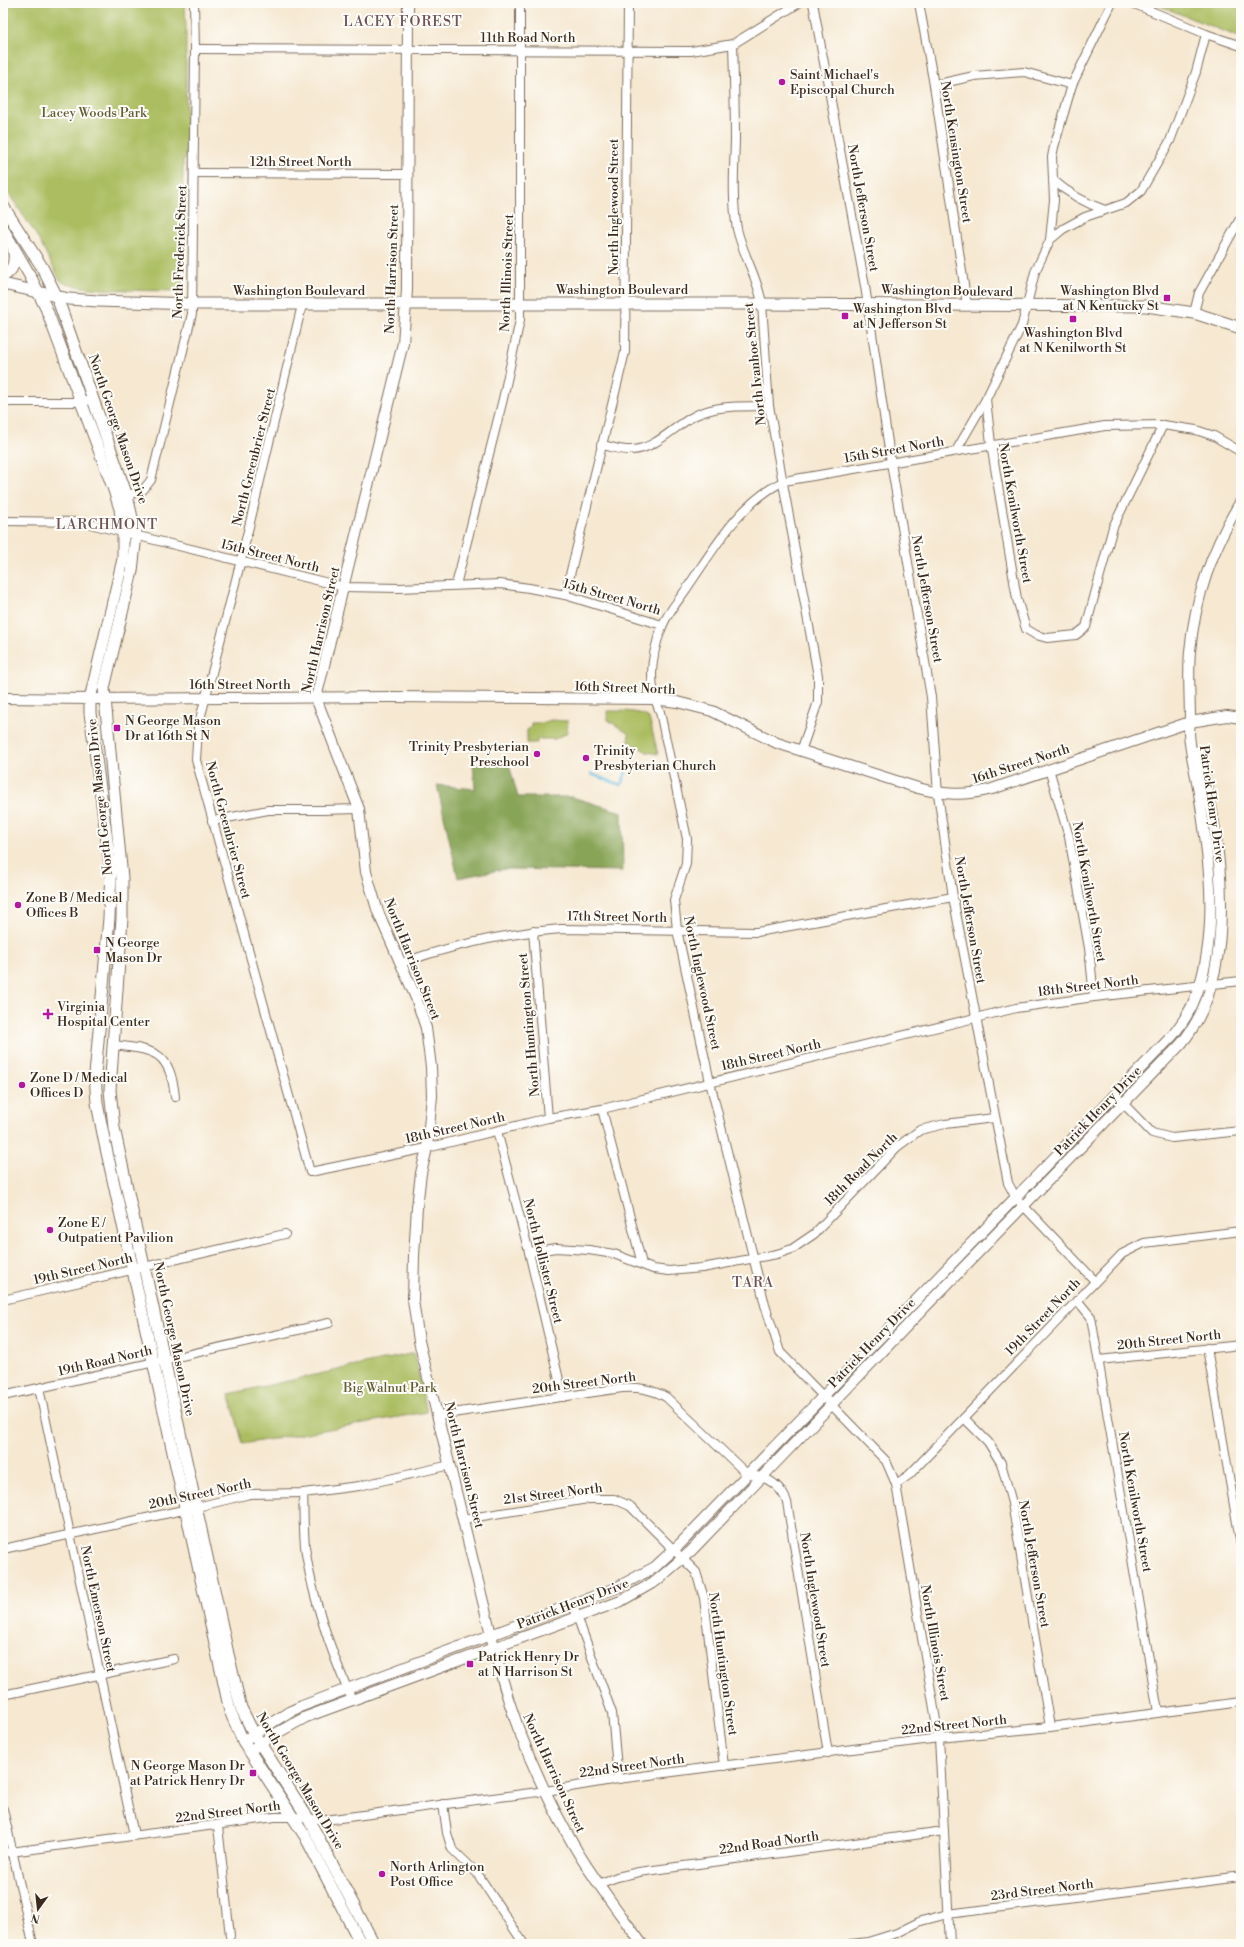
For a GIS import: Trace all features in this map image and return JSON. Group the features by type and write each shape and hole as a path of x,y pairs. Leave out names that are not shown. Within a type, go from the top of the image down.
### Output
{"main road":[{"name":"North George Mason Drive","path":"3,206 42,267 57,297 94,400 122,497 124,548 121,571 90,699 90,713 111,871 110,918 95,1075 97,1103 139,1268"},
{"name":"North George Mason Drive","path":"6,234 39,293 136,535 134,561 106,678 105,699 122,878 122,918 110,1090 114,1128 139,1268 191,1508 230,1711 246,1746 294,1817 361,1944"},
{"path":"3,276 9,272 15,256 6,234"},
{"name":"Washington Boulevard","path":"3,284 57,297 98,302 192,304 868,304 1146,306 1194,313 1241,328"},
{"name":"North George Mason Drive","path":"191,1508 241,1708 257,1739 309,1820 374,1944"}],"street":[{"name":"North Frederick Street","path":"122,497 143,490 151,480 189,326 192,304 196,49 194,3"},
{"name":"North Harrison Street","path":"408,3 406,305 403,343 316,698 359,809 366,872 378,912 416,998 426,1028 431,1067 432,1096 427,1148 421,1173 417,1207 413,1300 419,1341 464,1518 491,1636 509,1706 524,1744 573,1844 598,1884 642,1944"},
{"name":"North Illinois Street","path":"456,585 519,330 520,3"},
{"name":"North Inglewood Street","path":"565,595 625,352 628,3"},
{"name":"11th Road North","path":"196,49 691,51 733,44 799,3"},
{"name":"North Jefferson Street","path":"813,3 868,304 891,463 931,697 938,794 952,897 994,1118 1008,1182 1016,1198"},
{"name":"North Kensington Street","path":"919,3 934,85 967,305"},
{"path":"956,451 986,399 1022,325 1035,272 1050,240 1054,200 1052,157 1054,147 1072,85 1112,3"},
{"path":"1132,3 1206,34 1241,46"},
{"path":"1050,240 1063,229 1086,217 1126,203 1140,191 1170,141 1196,72 1206,34"},
{"name":"North Ivanhoe Street","path":"733,44 735,115 734,201 737,230 746,258 760,290 769,406 784,481 818,676 818,702 801,751"},
{"path":"934,85 974,76 1024,72 1072,85"},
{"name":"12th Street North","path":"194,174 407,174"},
{"path":"1053,180 1067,192 1087,203 1105,210"},
{"path":"1194,313 1199,293 1241,218"},
{"name":"North Greenbrier Street","path":"302,305 241,560 198,727 196,760 310,1172"},
{"name":"North Kenilworth Street","path":"986,399 991,444 1017,599 1026,629 1036,636 1047,638 1076,635 1086,627 1114,527 1163,425"},
{"path":"3,402 94,400"},
{"path":"601,445 632,450 653,444 674,428 696,415 716,408 769,406"},
{"name":"15th Street North","path":"3,521 82,522 241,560 344,587 399,588 500,584 565,595 662,625 718,543 740,514 771,487 784,481 991,444 1105,426 1163,425 1198,430 1214,436 1241,452"},
{"name":"Patrick Henry Drive","path":"257,1739 306,1717 621,1601 656,1582 683,1560 763,1476 828,1401 1016,1198 1173,1035 1191,1007 1200,985 1208,944 1210,917 1210,887 1189,732 1190,652 1196,614 1209,565 1230,519 1241,501"},
{"name":"North Inglewood Street","path":"662,625 651,670 654,699 660,712 687,839 686,864 674,900 677,930 710,1082 765,1305 780,1352 828,1401"},
{"name":"16th Street North","path":"3,698 654,699 677,702 712,711 777,743 938,794 960,795 978,793 1190,722 1227,716 1241,718"},
{"name":"Patrick Henry Drive","path":"246,1746 257,1739 289,1712 616,1588 655,1566 748,1475 828,1401 1024,1206 1189,1034 1205,1005 1211,984 1218,946 1220,886 1208,787 1194,731 1190,722"},
{"name":"North Kenilworth Street","path":"1048,769 1069,837 1089,948 1094,997"},
{"path":"212,821 268,810 359,809"},
{"name":"17th Street North","path":"401,963 430,953 533,931 561,929 757,932 952,897"},
{"name":"North Huntington Street","path":"533,931 548,1118"},
{"name":"18th Street North","path":"310,1172 427,1148 548,1118 602,1109 976,1019 1016,1008 1094,997 1241,981"},
{"path":"113,1045 144,1049 155,1053 164,1060 170,1069 175,1096"},
{"path":"1115,1095 1152,1133 1172,1138 1241,1131"},
{"path":"602,1109 642,1264"},
{"name":"18th Road North","path":"754,1259 792,1249 814,1234 897,1147 920,1130 945,1124 994,1118"},
{"name":"North Hollister Street","path":"497,1131 529,1252 563,1397"},
{"path":"1016,1198 1095,1281"},
{"name":"19th Street North","path":"896,1484 908,1475 1122,1254 1144,1243 1241,1231"},
{"name":"19th Street North","path":"3,1300 285,1234"},
{"path":"529,1252 556,1248 589,1250 614,1254 653,1269 669,1271 702,1268 754,1259"},
{"name":"North Kenilworth Street","path":"1077,1300 1091,1317 1158,1712"},
{"name":"19th Road North","path":"3,1396 329,1322"},
{"name":"20th Street North","path":"1099,1360 1241,1345"},
{"path":"1207,1348 1241,1546"},
{"name":"20th Street North","path":"438,1415 622,1388 640,1387 654,1390 666,1397 748,1475"},
{"name":"North Emerson Street","path":"39,1388 134,1835"},
{"name":"North Illinois Street","path":"828,1401 886,1460 896,1484 939,1738 950,1944"},
{"name":"North Jefferson Street","path":"964,1418 988,1442 1001,1463 1010,1496 1050,1727"},
{"name":"20th Street North","path":"3,1549 250,1494 303,1493 359,1486 450,1465"},
{"path":"748,1475 763,1476"},
{"name":"North Inglewood Street","path":"763,1476 783,1492 787,1502 828,1753"},
{"path":"303,1493 308,1560 329,1640 352,1700"},
{"name":"21st Street North","path":"464,1518 588,1499 614,1499 630,1506 673,1550"},
{"name":"North Huntington Street","path":"673,1550 696,1572 704,1598 724,1766"},
{"path":"573,1605 612,1713 618,1779"},
{"path":"3,1695 174,1659"},
{"name":"22nd Street North","path":"3,1853 134,1835 218,1826 275,1817 325,1820 546,1791 618,1779 939,1738 1050,1727 1241,1702"},
{"path":"443,1804 447,1833 452,1849 477,1873 524,1944"},
{"path":"3,1809 33,1944"},
{"path":"218,1826 230,1936"},
{"name":"22nd Road North","path":"598,1884 617,1877 639,1872 944,1831"},
{"name":"23rd Street North","path":"851,1944 868,1942 897,1933 921,1921 948,1914 1241,1877"}],"green space":[{"name":"Lacey Woods Park","path":"3,3 185,3 186,156 183,162 183,285 180,289 175,291 79,287 66,284 60,280 35,233 3,185"},
{"path":"1152,3 1241,3 1241,38"},
{"path":"607,711 635,712 649,718 658,754 647,752 628,741 629,734 608,720"},
{"path":"551,720 568,721 567,733 555,739 537,739 537,743 527,743 527,730 531,727 531,723 543,723"},
{"path":"473,764 509,764 518,797 572,797 622,812 623,871 505,869 458,878 437,785 475,789"},
{"name":"Big Walnut Park","path":"414,1353 427,1412 243,1444 229,1394"}],"waterway":[{"path":"591,774 621,785 626,772"}],"place":[{"name":"Saint Michael's Episcopal Church","path":"782,82"},
{"name":"Washington Blvd at N Kentucky St","path":"1167,298"},
{"name":"Washington Blvd at N Jefferson St","path":"845,316"},
{"name":"Washington Blvd at N Kenilworth St","path":"1073,319"},
{"name":"N George Mason Dr at 16th St N","path":"117,728"},
{"name":"Trinity Presbyterian Preschool","path":"537,754"},
{"name":"Trinity Presbyterian Church","path":"586,758"},
{"name":"Zone B / Medical Offices B","path":"18,905"},
{"name":"N George Mason Dr","path":"97,950"},
{"name":"Virginia Hospital Center","path":"48,1014"},
{"name":"Zone D / Medical Offices D","path":"22,1085"},
{"name":"Zone E / Outpatient Pavilion","path":"50,1230"},
{"name":"Patrick Henry Dr at N Harrison St","path":"470,1664"},
{"name":"N George Mason Dr at Patrick Henry Dr","path":"253,1773"},
{"name":"North Arlington Post Office","path":"382,1874"}],"district":[{"name":"LACEY FOREST","path":"403,22"},
{"name":"LARCHMONT","path":"107,525"},
{"name":"TARA","path":"753,1283"}]}
